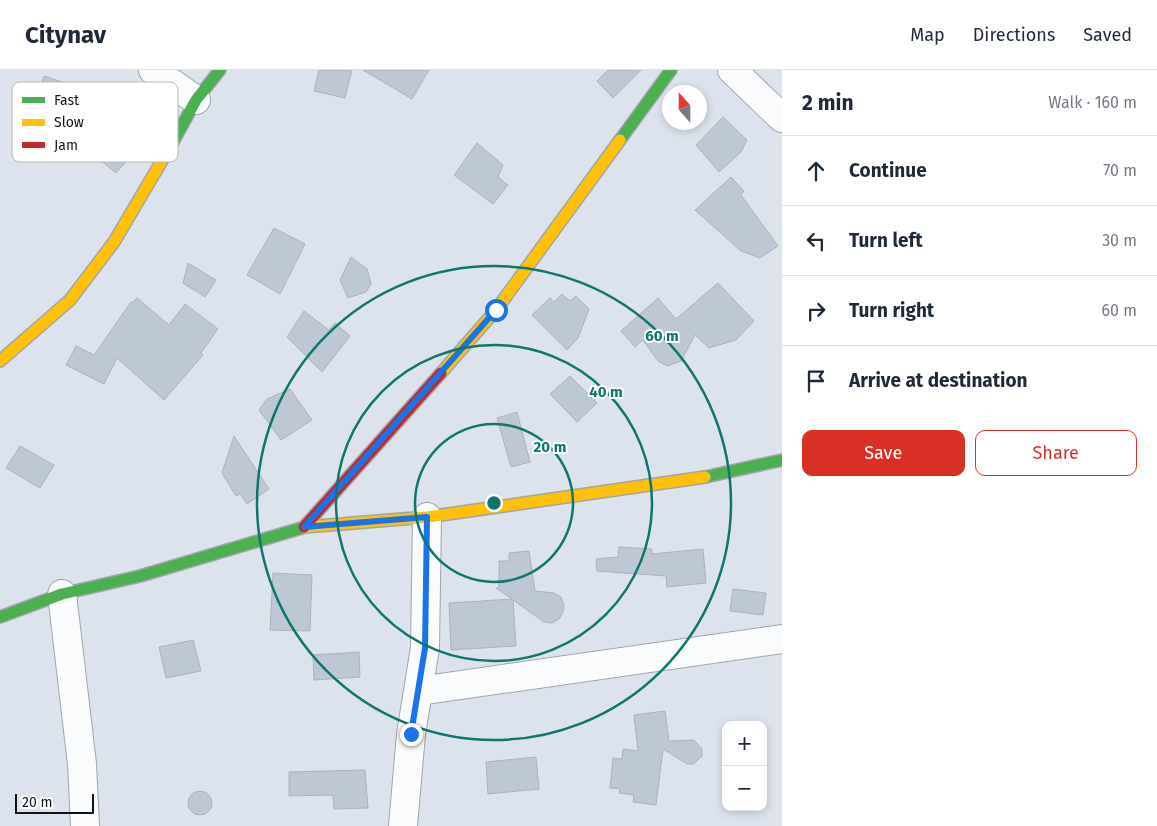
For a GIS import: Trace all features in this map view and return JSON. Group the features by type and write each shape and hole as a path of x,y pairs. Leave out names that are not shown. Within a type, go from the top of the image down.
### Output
{"street":[{"path":"153,70 170,82"},
{"path":"178,133 196,100 220,70"},
{"path":"304,527 496,310 671,70"},
{"path":"732,70 782,118"},
{"path":"178,87 196,100"},
{"path":"0,361 70,300 114,242 162,162"},
{"path":"0,617 62,594 140,576 304,527 427,517 694,479 782,460"},
{"path":"403,826 411,734 425,648 427,517"},
{"path":"62,594 82,764 85,826"},
{"path":"419,691 782,639"}],"building":[{"path":"319,70 352,70 345,98 314,91"},
{"path":"363,70 429,70 412,99"},
{"path":"608,70 641,70 613,98 597,81"},
{"path":"44,76 62,82 42,82"},
{"path":"723,117 747,140 741,152 719,172 696,145"},
{"path":"477,143 503,165 498,177 508,185 493,204 454,175"},
{"path":"103,162 126,162 116,173"},
{"path":"731,177 744,191 741,195 778,246 760,258 741,251 695,210"},
{"path":"274,228 305,244 280,294 247,275"},
{"path":"351,257 367,269 371,284 366,292 348,298 340,280"},
{"path":"188,263 216,280 205,297 183,283"},
{"path":"718,283 754,321 736,340 709,348 695,335 681,361 667,366 658,361 643,340 635,347 621,331 658,298 676,319"},
{"path":"562,294 570,301 576,296 589,309 578,338 567,350 532,315 550,298 554,302"},
{"path":"137,298 169,325 185,304 218,329 201,353 203,355 164,400 117,358 104,384 66,365 76,346 94,355 131,302"},
{"path":"304,311 329,330 335,323 350,336 322,372 287,337"},
{"path":"570,376 597,403 577,422 550,394"},
{"path":"290,389 312,420 281,440 259,410 267,399"},
{"path":"517,412 530,462 511,467 497,418"},
{"path":"234,436 269,489 247,504 240,494 236,496 222,473"},
{"path":"20,446 54,465 40,488 6,468"},
{"path":"619,547 652,549 652,554 703,549 706,583 667,587 666,576 597,571 596,559 618,557"},
{"path":"529,551 535,591 554,593 561,597 564,605 559,619 552,623 544,622 513,600 516,646 451,650 449,603 512,599 496,588 499,588 499,561 509,561 509,553"},
{"path":"273,573 312,575 310,631 270,630"},
{"path":"733,589 766,593 763,615 730,611"},
{"path":"193,640 201,671 166,678 159,647"},
{"path":"359,652 360,677 314,680 313,655"},
{"path":"665,711 669,741 694,740 702,749 702,756 694,764 687,764 663,749 656,805 633,802 634,795 619,793 620,789 610,788 613,758 622,759 623,749 638,751 634,715"},
{"path":"536,757 539,789 488,794 486,762"},
{"path":"365,770 368,808 334,809 333,795 289,796 289,772"},
{"path":"200,791 209,794 212,803 209,812 200,815 191,812 188,803 191,794"}],"traffic: fast":[{"path":"178,133 196,100 220,70"},
{"path":"620,140 671,70"},
{"path":"705,477 782,460"},
{"path":"0,617 62,594 140,576 305,527"}],"traffic: slow":[{"path":"441,373 496,310 620,140"},
{"path":"0,361 70,300 114,242 161,162"},
{"path":"305,527 427,517 705,477"}],"traffic: jam":[{"path":"304,527 441,373"}],"route":[{"path":"411,734 425,648 427,517 304,527 496,310"}]}
